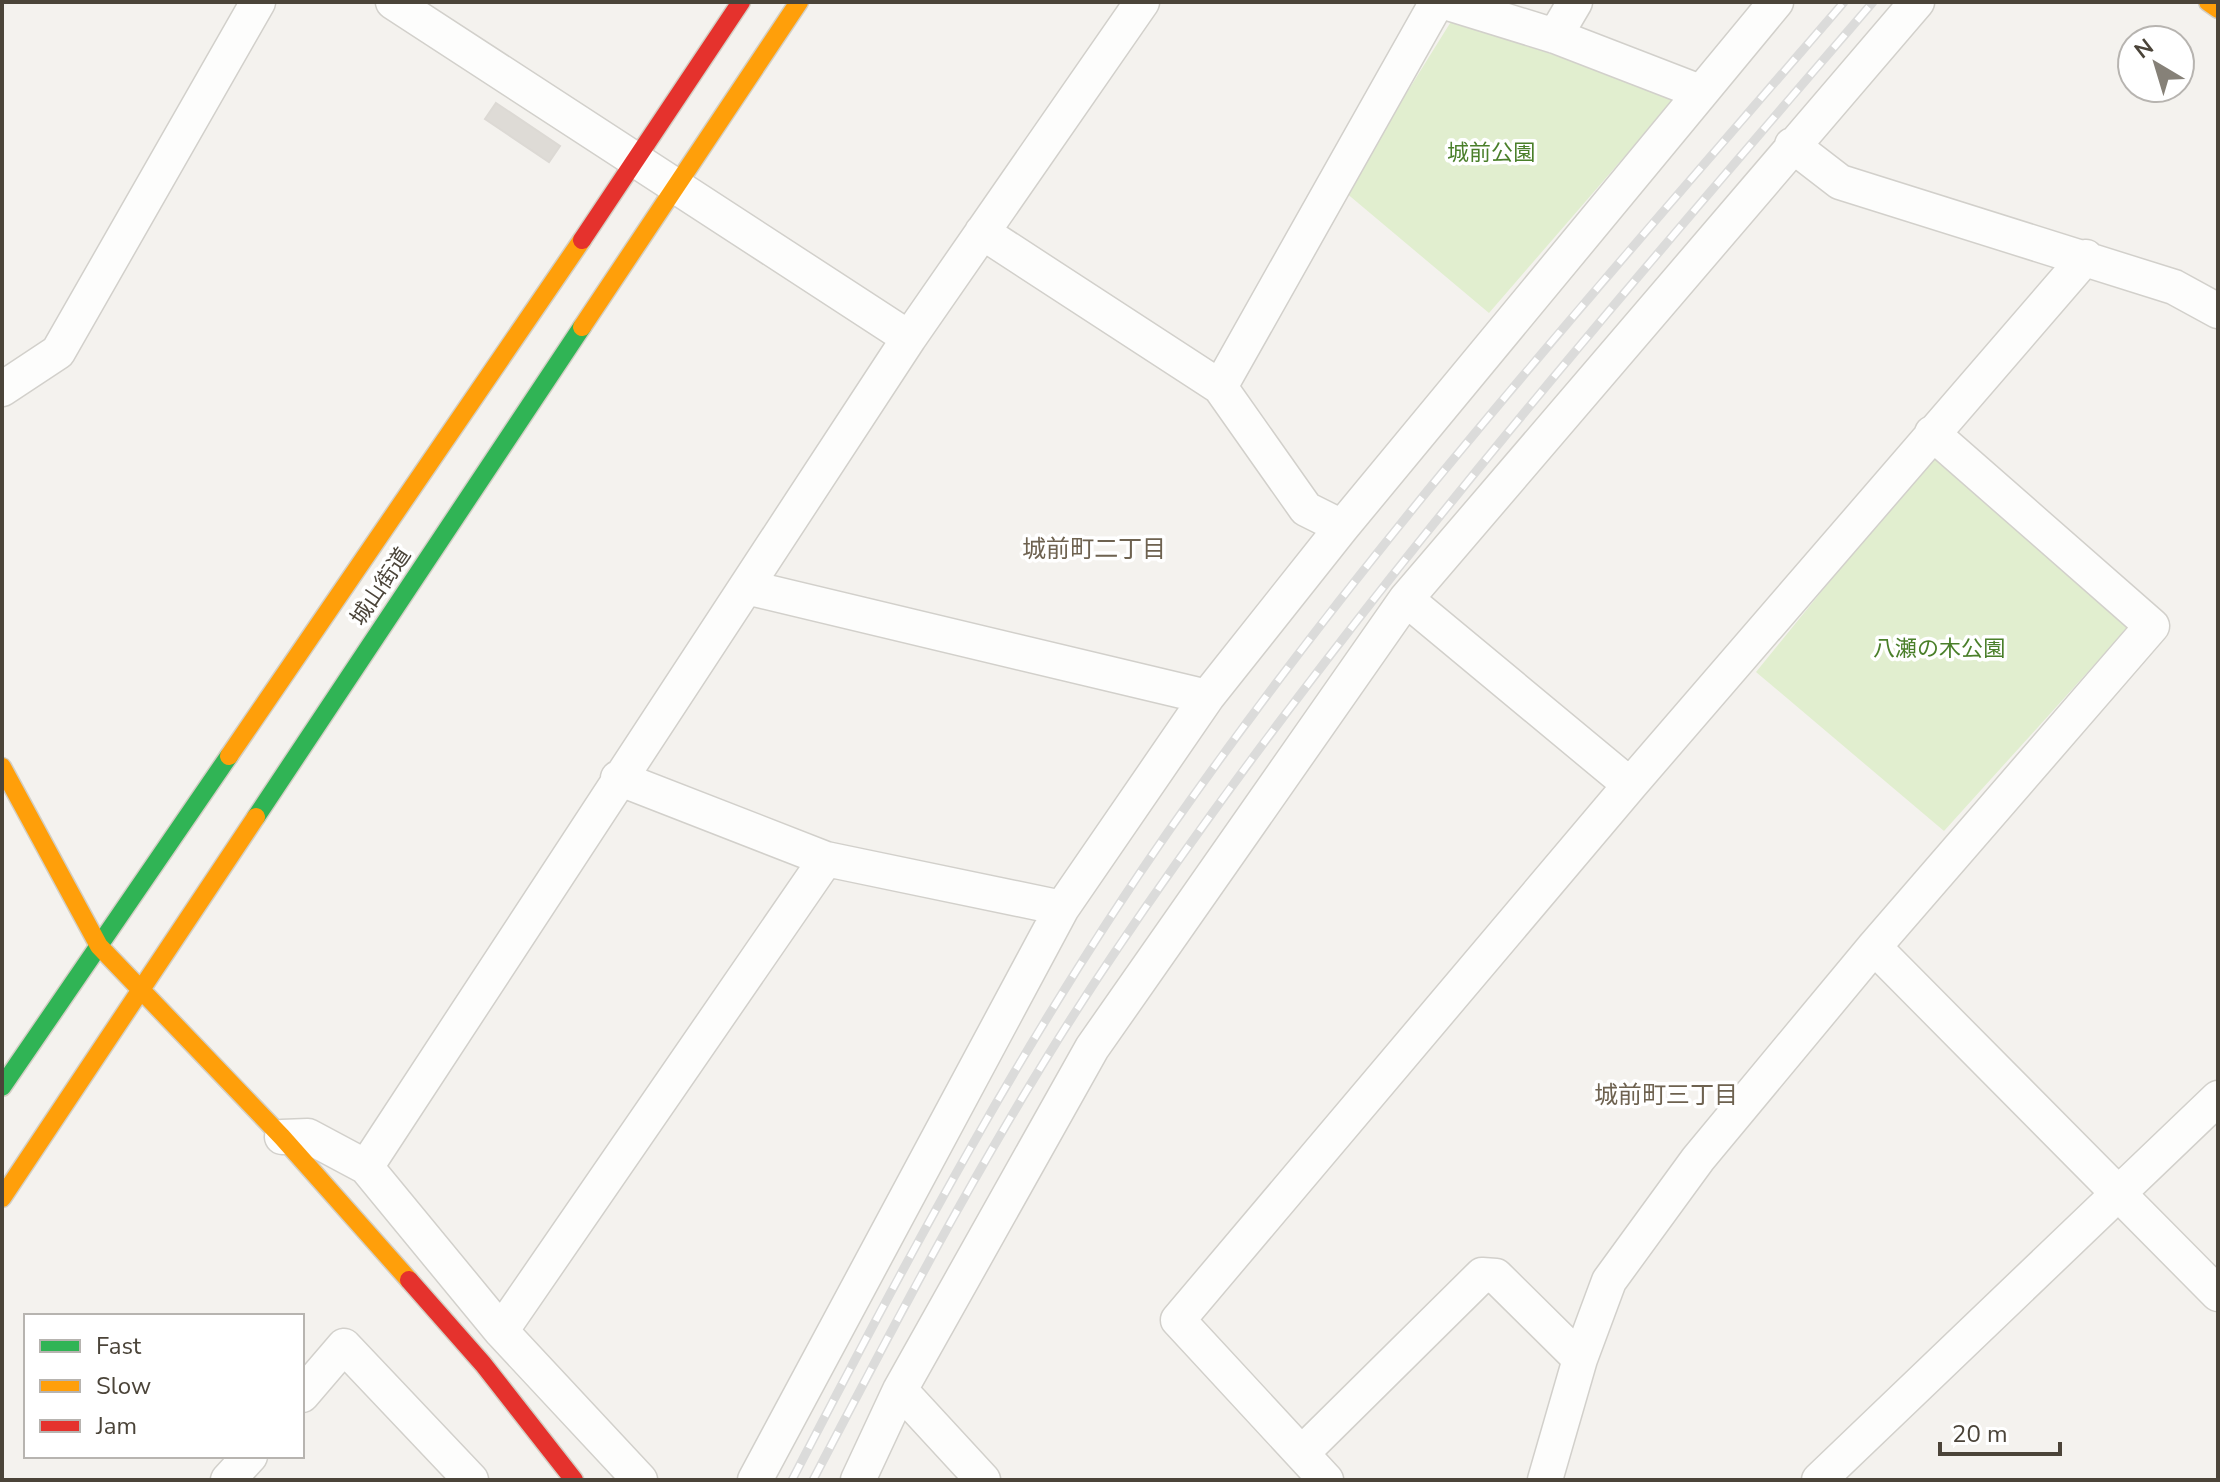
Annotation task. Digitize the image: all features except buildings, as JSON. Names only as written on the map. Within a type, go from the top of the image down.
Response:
[{"type":"street","points":[[2,389],[58,352],[258,2]]},
{"type":"street","name":"城山街道","points":[[2,1087],[636,162],[741,2]]},
{"type":"street","name":"城山街道","points":[[2,1198],[799,2]]},
{"type":"street","points":[[366,1167],[909,338],[1142,2]]},
{"type":"street","points":[[1220,387],[1437,2]]},
{"type":"street","points":[[1445,2],[1555,36],[1700,92]]},
{"type":"street","points":[[1555,36],[1575,2]]},
{"type":"street","points":[[755,1480],[1062,908],[1207,697],[1342,527],[1776,2]]},
{"type":"street","points":[[858,1480],[900,1390],[1092,1048],[1406,599],[1917,2]]},
{"type":"street","points":[[2208,2],[2218,9]]},
{"type":"street","points":[[402,4],[636,162],[909,338]]},
{"type":"street","points":[[1792,145],[1840,182],[2174,287],[2218,311]]},
{"type":"street","points":[[982,232],[1220,387],[1306,509],[1342,527]]},
{"type":"street","points":[[1326,1480],[1178,1320],[1630,785],[2086,257]]},
{"type":"street","points":[[1545,1480],[1580,1359],[1609,1281],[1698,1159],[1874,947],[2152,626],[1932,433]]},
{"type":"street","points":[[746,587],[1207,697]]},
{"type":"street","points":[[1406,599],[1630,785]]},
{"type":"street","points":[[2,767],[99,946],[282,1137],[483,1364],[574,1480]]},
{"type":"street","points":[[618,778],[826,859],[1062,908]]},
{"type":"street","points":[[501,1331],[826,859]]},
{"type":"street","points":[[1874,947],[2218,1294]]},
{"type":"street","points":[[1819,1480],[2218,1098]]},
{"type":"street","points":[[282,1137],[308,1136],[366,1167],[501,1331],[640,1480]]},
{"type":"street","points":[[1302,1453],[1482,1275],[1496,1276],[1580,1359]]},
{"type":"street","points":[[304,1393],[344,1346],[471,1480]]},
{"type":"street","points":[[900,1390],[983,1480]]},
{"type":"street","points":[[228,1480],[248,1458]]},
{"type":"green space","name":"城前公園","points":[[1452,20],[1676,97],[1489,313],[1345,192]]},
{"type":"green space","name":"八瀬の木公園","points":[[1933,454],[2132,623],[1944,831],[1756,672]]},
{"type":"railway","points":[[792,1480],[970,1150],[1065,989],[1168,832],[1246,723],[1410,512],[1582,306],[1844,2]]},
{"type":"railway","points":[[813,1480],[919,1280],[1032,1082],[1071,1018],[1200,830],[1384,586],[1479,468],[1873,2]]},
{"type":"traffic: fast","points":[[256,817],[582,327]]},
{"type":"traffic: fast","points":[[2,1087],[229,756]]},
{"type":"traffic: slow","points":[[582,327],[799,2]]},
{"type":"traffic: slow","points":[[2208,2],[2218,9]]},
{"type":"traffic: slow","points":[[229,756],[582,240]]},
{"type":"traffic: slow","points":[[2,767],[99,946],[282,1137],[409,1280]]},
{"type":"traffic: slow","points":[[2,1198],[256,817]]},
{"type":"traffic: jam","points":[[582,240],[741,2]]},
{"type":"traffic: jam","points":[[409,1280],[483,1364],[574,1480]]},
{"type":"district","name":"城前町二丁目","points":[[1094,549]]},
{"type":"district","name":"城前町三丁目","points":[[1666,1095]]}]
